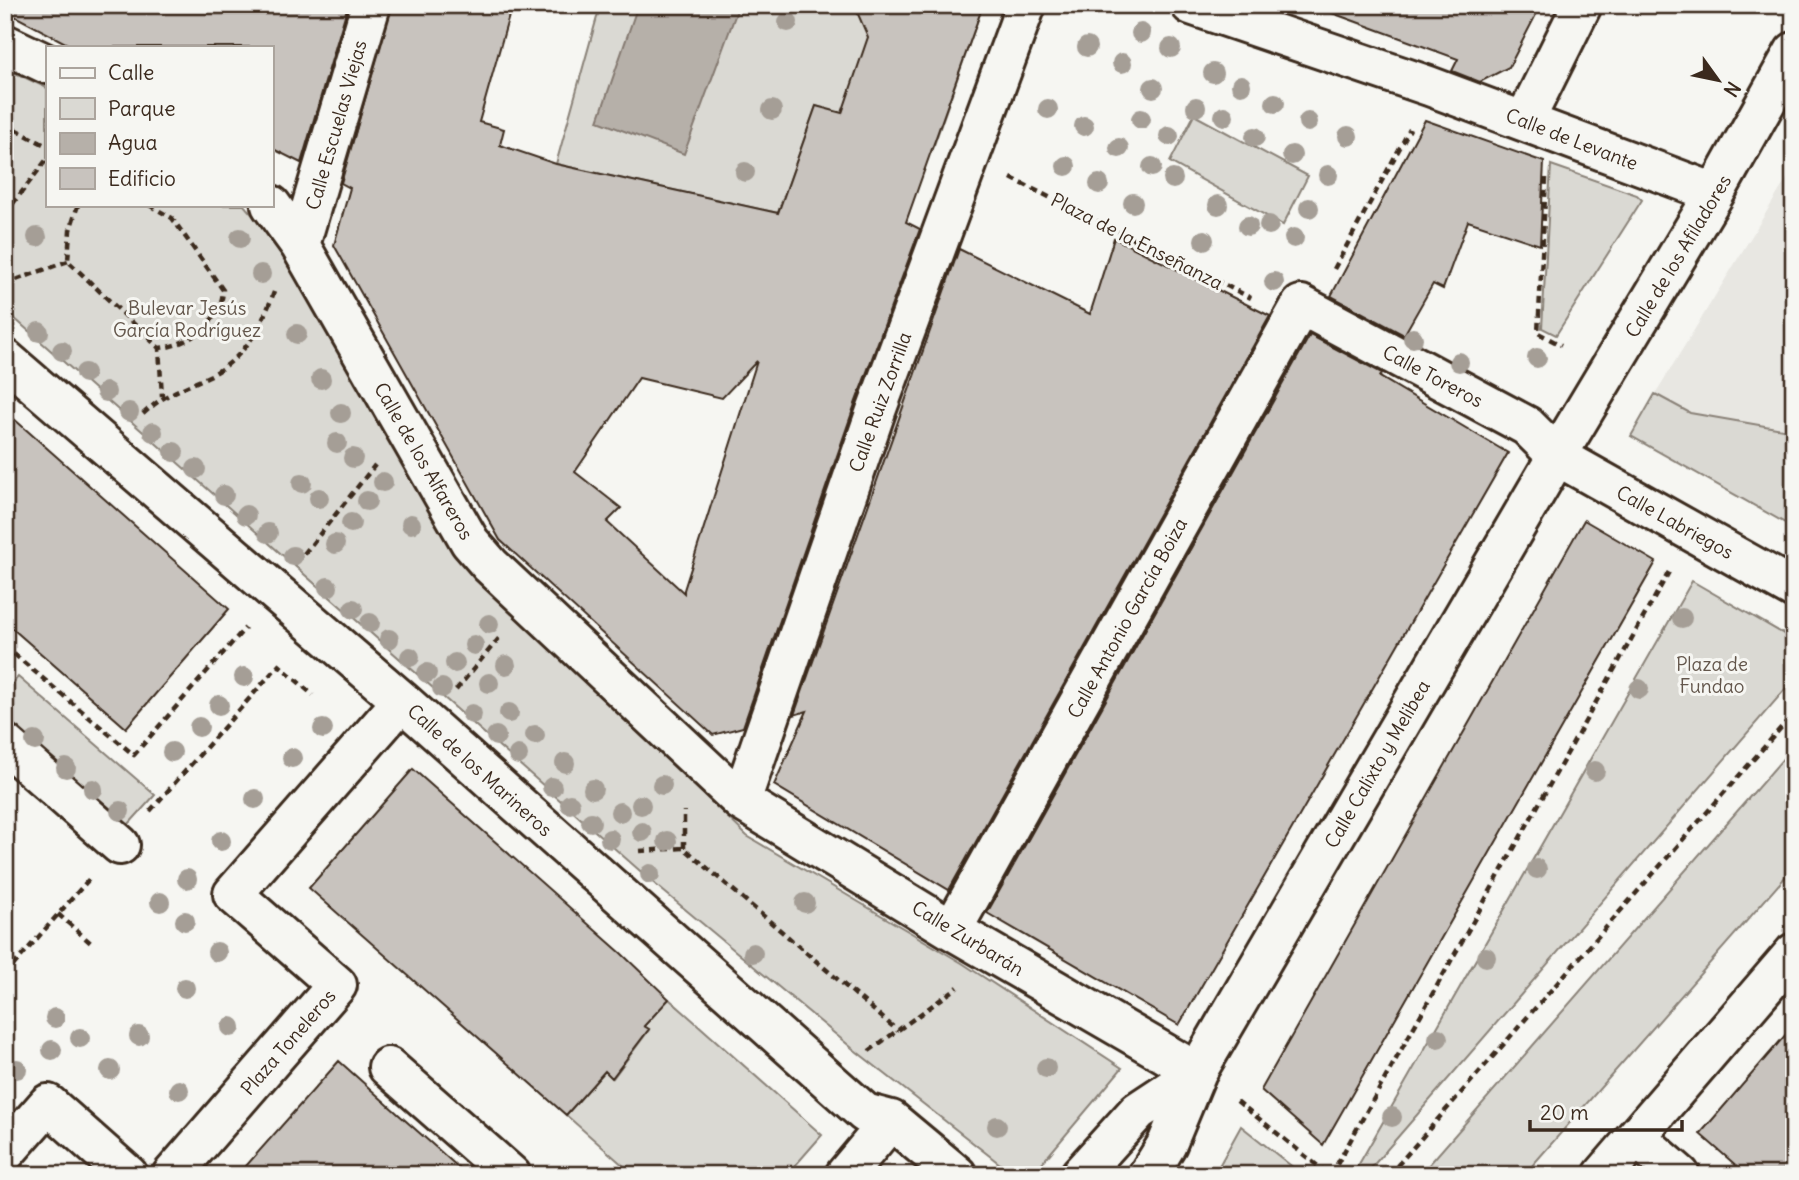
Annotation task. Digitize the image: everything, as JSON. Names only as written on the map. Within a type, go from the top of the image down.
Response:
[{"type":"street","name":"Calle Escuelas Viejas","points":[[300,245],[371,5]]},
{"type":"street","name":"Calle Ruiz Zorrilla","points":[[741,801],[876,411],[1026,5]]},
{"type":"street","name":"Calle de Levante","points":[[1191,5],[1525,120],[1715,194]]},
{"type":"street","points":[[1525,120],[1582,5]]},
{"type":"street","points":[[5,44],[46,64]]},
{"type":"street","name":"Calle de los Afiladores","points":[[1557,456],[1715,194],[1794,52]]},
{"type":"street","name":"Calle de los Alfareros","points":[[272,206],[300,245],[470,542],[510,584],[741,801]]},
{"type":"street","name":"Calle Toreros","points":[[1301,305],[1527,426],[1557,456]]},
{"type":"street","name":"Calle Antonio García Boiza","points":[[952,930],[1301,305]]},
{"type":"street","name":"Calle de los Marineros","points":[[5,359],[402,701],[865,1112],[891,1120],[957,1175]]},
{"type":"street","name":"Calle Labriegos","points":[[1557,456],[1794,589]]},
{"type":"street","name":"Calle Calixto y Melibea","points":[[1148,1175],[1167,1144],[1197,1072],[1557,456]]},
{"type":"street","name":"Plaza Toneleros","points":[[172,1175],[337,985],[233,894],[402,701]]},
{"type":"street","points":[[5,744],[120,845]]},
{"type":"street","name":"Calle Zurbarán","points":[[741,801],[952,930],[1197,1072]]},
{"type":"street","points":[[1603,1175],[1794,953]]},
{"type":"street","points":[[387,1067],[511,1175]]},
{"type":"street","name":"Calle Calixto y Melibea","points":[[1080,1175],[1138,1111],[1197,1072]]},
{"type":"street","points":[[5,1153],[48,1104],[128,1175]]},
{"type":"street","points":[[845,1175],[891,1120]]},
{"type":"street","points":[[1636,1137],[1680,1175]]},
{"type":"path","points":[[1331,274],[1414,122]]},
{"type":"path","points":[[5,124],[46,145]]},
{"type":"path","points":[[5,214],[46,160]]},
{"type":"path","points":[[1547,171],[1538,332],[1561,345]]},
{"type":"path","name":"Plaza de la Enseñanza","points":[[1010,178],[1252,299]]},
{"type":"path","points":[[78,206],[69,230],[68,261],[159,348],[162,396]]},
{"type":"path","points":[[151,206],[172,218],[223,289],[223,303],[211,322],[176,347],[159,348]]},
{"type":"path","points":[[5,256],[14,279]]},
{"type":"path","points":[[5,284],[68,261]]},
{"type":"path","points":[[143,414],[162,396],[211,375],[248,347],[263,322],[277,284]]},
{"type":"path","points":[[303,555],[377,462]]},
{"type":"path","points":[[1237,1101],[1330,1175],[1676,560]]},
{"type":"path","points":[[5,652],[8,649],[134,755],[252,621]]},
{"type":"path","points":[[456,690],[504,633]]},
{"type":"path","points":[[120,845],[278,665],[313,695]]},
{"type":"path","points":[[1389,1175],[1794,713]]},
{"type":"path","points":[[633,852],[684,848],[898,1031]]},
{"type":"path","points":[[5,975],[75,894]]},
{"type":"path","points":[[58,914],[92,944]]},
{"type":"path","points":[[869,1051],[959,985]]},
{"type":"shaded area","points":[[1794,167],[1794,431],[1690,413],[1655,394]]},
{"type":"green space","points":[[597,5],[983,5],[934,145],[816,106],[778,213],[556,164],[599,10]]},
{"type":"green space","name":"Bulevar Jesús García Rodríguez","points":[[5,68],[46,88],[46,206],[245,206],[279,246],[464,564],[747,836],[962,963],[1122,1068],[1032,1175],[1014,1175],[852,1048],[656,885],[5,310]]},
{"type":"green space","points":[[1194,115],[1308,176],[1283,225],[1170,162]]},
{"type":"green space","points":[[1551,165],[1637,195],[1642,200],[1556,335],[1542,328]]},
{"type":"green space","points":[[1655,394],[1690,413],[1794,431],[1794,528],[1631,436]]},
{"type":"green space","name":"Plaza de Fundao","points":[[1692,581],[1794,640],[1794,679],[1365,1175],[1355,1171]]},
{"type":"green space","points":[[18,677],[155,795],[128,825],[5,721],[5,692]]},
{"type":"green space","points":[[1794,746],[1794,867],[1524,1175],[1420,1175]]},
{"type":"green space","points":[[669,999],[822,1135],[787,1175],[634,1175],[566,1115],[605,1071],[613,1078],[649,1030],[644,1026]]},
{"type":"green space","points":[[1241,1126],[1299,1172],[1296,1175],[1214,1175]]},
{"type":"water","points":[[638,5],[739,5],[684,154],[598,121]]},
{"type":"building","points":[[5,5],[348,5],[301,163],[273,149],[273,46],[71,46],[5,11]]},
{"type":"building","points":[[392,5],[512,5],[479,122],[504,129],[500,145],[556,164],[778,213],[816,106],[842,113],[868,37],[854,5],[983,5],[906,222],[920,229],[855,404],[743,727],[713,735],[500,540],[334,245],[350,188],[341,183]],"holes":[[[757,361],[684,593],[607,522],[621,508],[575,472],[639,378],[722,398]]]},
{"type":"building","points":[[1325,5],[1541,5],[1509,67],[1480,82],[1452,71],[1458,59],[1324,10]]},
{"type":"building","points":[[1425,120],[1544,162],[1540,245],[1468,221],[1443,289],[1433,284],[1404,335],[1331,296]]},
{"type":"building","points":[[1114,238],[1270,316],[949,890],[774,785],[807,711],[794,715],[959,249],[1090,314]]},
{"type":"building","points":[[1310,335],[1382,373],[1380,377],[1508,453],[1179,1025],[987,913]]},
{"type":"building","points":[[5,411],[229,609],[126,728],[5,622]]},
{"type":"building","points":[[1584,520],[1656,562],[1323,1145],[1261,1090]]},
{"type":"building","points":[[413,769],[621,953],[669,999],[644,1026],[649,1029],[612,1078],[605,1071],[566,1115],[309,888]]},
{"type":"building","points":[[1794,1025],[1794,1175],[1747,1175],[1700,1134]]},
{"type":"building","points":[[339,1061],[397,1113],[467,1175],[238,1175]]}]
